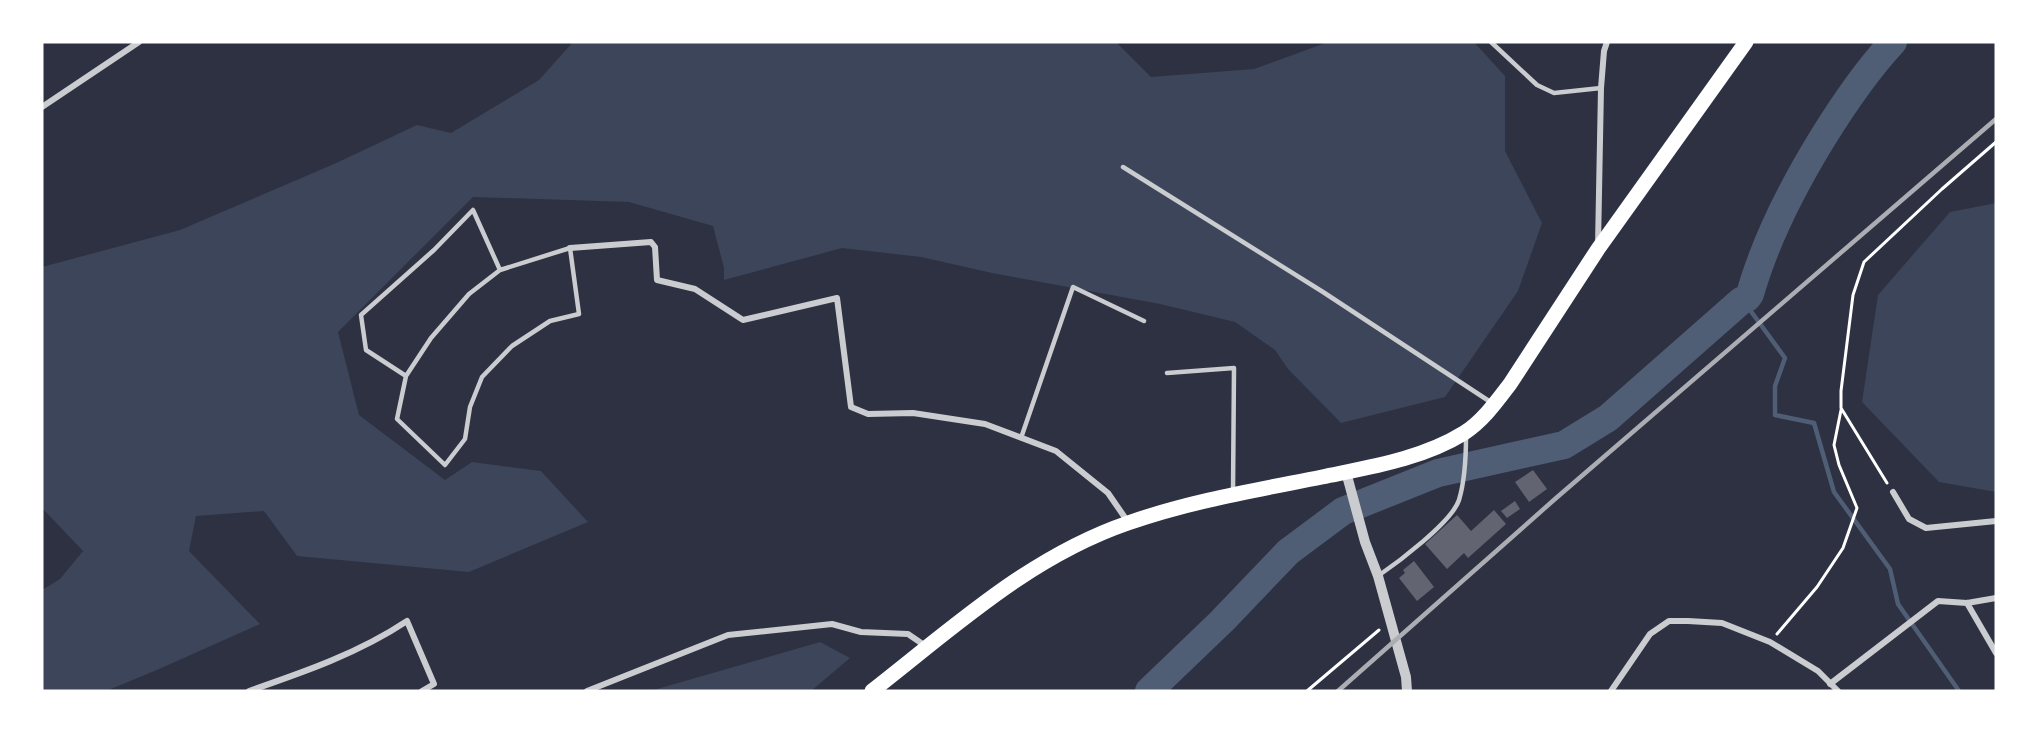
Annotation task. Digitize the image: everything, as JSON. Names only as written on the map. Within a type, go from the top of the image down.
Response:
[{"type":"main road","points":[[872,691],[1007,585],[1055,554],[1128,523],[1233,495],[1420,454],[1443,445],[1466,432],[1510,384],[1598,249],[1746,42]]},
{"type":"street","points":[[42,106],[139,42]]},
{"type":"street","points":[[1598,249],[1601,88],[1604,51],[1607,42]]},
{"type":"street","points":[[570,248],[651,242],[655,247],[657,280],[695,289],[743,320],[837,298],[851,407],[868,414],[913,413],[985,424],[1056,451],[1108,493],[1128,523]]},
{"type":"street","points":[[1346,472],[1365,542],[1378,576],[1406,677],[1407,691]]},
{"type":"street","points":[[1893,492],[1909,519],[1926,528],[1996,521]]},
{"type":"street","points":[[1830,684],[1938,601],[1967,603],[1996,598]]},
{"type":"street","points":[[1967,603],[1996,653]]},
{"type":"street","points":[[249,691],[323,664],[382,637],[407,621],[435,684],[422,691]]},
{"type":"street","points":[[1611,691],[1650,634],[1669,621],[1722,623],[1770,642],[1818,671],[1838,691]]},
{"type":"street","points":[[587,691],[728,635],[832,624],[861,632],[908,634],[928,647]]},
{"type":"lane","points":[[1491,42],[1537,85],[1554,93],[1601,88]]},
{"type":"lane","points":[[1123,166],[1323,292],[1494,404]]},
{"type":"lane","points":[[406,376],[366,350],[361,315],[434,250],[473,210],[500,270]]},
{"type":"lane","points":[[570,248],[579,314],[550,321],[512,346],[482,377],[470,406],[465,439],[445,465],[397,419],[406,376],[431,338],[469,294],[500,270],[570,248]]},
{"type":"lane","points":[[1021,438],[1073,287],[1143,321]]},
{"type":"lane","points":[[1167,373],[1233,368],[1233,495]]},
{"type":"lane","points":[[1378,576],[1405,557],[1450,515],[1458,502],[1466,455],[1466,432]]},
{"type":"path","points":[[1770,642],[1816,587],[1843,548],[1857,508],[1839,465],[1834,445],[1841,408],[1853,295],[1864,262],[1996,142]]},
{"type":"path","points":[[1841,408],[1893,492]]},
{"type":"path","points":[[1307,691],[1389,621]]},
{"type":"shaded area","points":[[573,42],[1116,42],[1151,77],[1254,69],[1328,42],[1474,42],[1505,76],[1505,151],[1542,223],[1518,291],[1445,397],[1341,423],[1288,369],[1275,350],[1235,322],[1160,304],[992,273],[921,257],[842,248],[724,280],[724,268],[713,226],[629,202],[473,197],[338,332],[359,415],[445,480],[472,462],[541,471],[588,522],[469,572],[297,556],[264,511],[196,516],[189,551],[260,624],[106,691],[42,691],[42,590],[60,579],[83,551],[42,508],[42,267],[180,230],[334,164],[417,125],[451,133],[539,80]]},
{"type":"shaded area","points":[[1996,203],[1996,492],[1939,482],[1862,402],[1878,295],[1950,212]]},
{"type":"shaded area","points":[[820,642],[850,658],[811,691],[650,691]]},
{"type":"building","points":[[1533,470],[1547,489],[1529,502],[1515,482]]},
{"type":"building","points":[[1515,501],[1520,509],[1507,518],[1501,511]]},
{"type":"building","points":[[1494,510],[1506,524],[1468,558],[1464,553],[1447,569],[1425,544],[1457,515],[1471,531]]},
{"type":"building","points":[[1414,561],[1434,587],[1417,601],[1399,578],[1405,573],[1403,570]]},
{"type":"waterway","points":[[1149,691],[1222,621],[1288,552],[1343,511],[1438,473],[1564,445],[1608,418],[1747,298],[1772,233],[1800,176],[1847,101],[1893,42]]},
{"type":"waterway","points":[[1747,298],[1750,310],[1785,358],[1775,386],[1775,415],[1814,423],[1834,492],[1890,569],[1898,604],[1959,691]]},
{"type":"railway","points":[[1338,691],[1555,499],[1996,119]]}]
